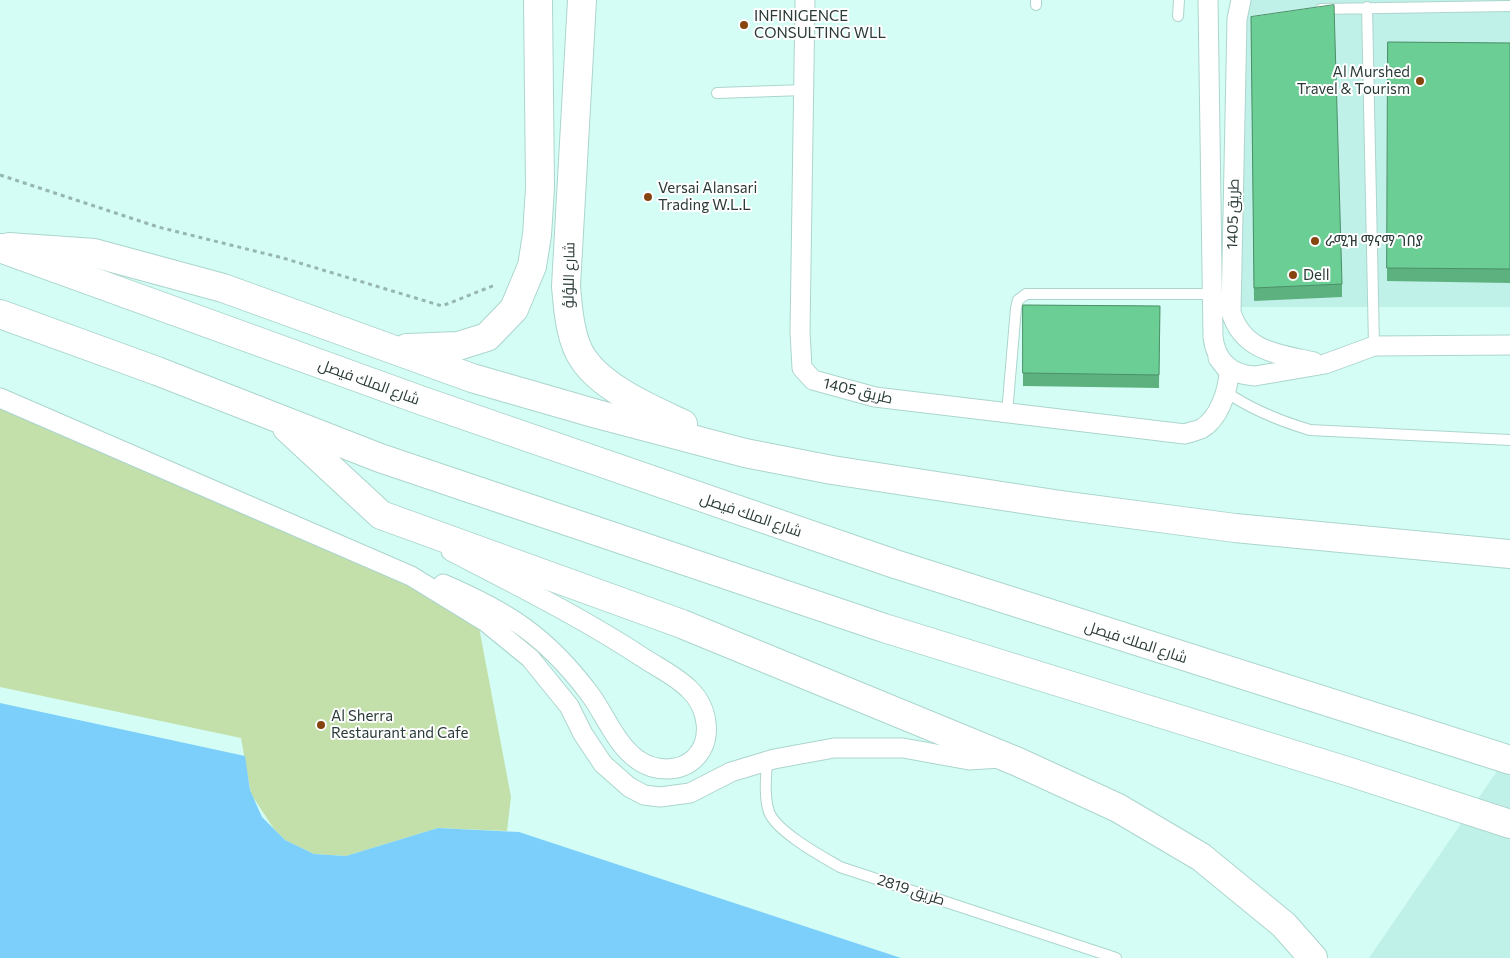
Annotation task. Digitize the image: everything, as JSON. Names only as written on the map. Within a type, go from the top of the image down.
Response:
[{"type":"main road","points":[[391,348],[458,346],[487,337],[514,309],[532,266],[537,235],[540,188],[538,0]]},
{"type":"main road","name":"شارع اللؤلؤ","points":[[584,6],[566,286],[568,320],[583,360],[605,381],[645,406],[745,453]]},
{"type":"main road","name":"شارع الملك فيصل","points":[[0,247],[94,253],[223,288],[472,378],[597,414],[745,453],[841,472],[1080,508],[1235,528],[1510,554]]},
{"type":"main road","name":"شارع الملك فيصل","points":[[0,247],[411,397],[895,564],[1510,760]]},
{"type":"main road","points":[[0,314],[380,458],[884,628],[1340,769],[1510,824]]},
{"type":"main road","points":[[275,417],[381,515],[682,624],[1009,758],[1118,808],[1201,857],[1284,925],[1313,958]]},
{"type":"street","name":"طريق 1405","points":[[805,0],[800,332],[802,368],[813,380],[875,397],[1185,434],[1202,428],[1214,416],[1226,392],[1229,372],[1218,358],[1213,337],[1208,0]]},
{"type":"street","name":"طريق 1405","points":[[1241,0],[1237,19],[1231,312],[1240,332],[1257,347],[1325,364]]},
{"type":"street","points":[[1218,358],[1234,372],[1244,376],[1325,364],[1374,346],[1510,345]]},
{"type":"street","points":[[0,398],[411,576],[486,622],[530,658],[569,706],[583,734],[602,764],[615,776],[644,795],[660,797],[690,793],[731,772],[766,761],[825,749],[869,746],[911,749],[969,760],[1009,758]]},
{"type":"street","points":[[381,515],[597,627],[689,689],[699,702],[705,717],[706,737],[699,754],[682,767],[671,769],[659,768],[639,761],[624,746],[605,715],[569,668],[522,624],[475,598],[443,584],[411,576]]},
{"type":"lane","points":[[1178,0],[1178,16]]},
{"type":"lane","points":[[1306,10],[1467,3],[1510,6]]},
{"type":"lane","points":[[1367,7],[1374,346]]},
{"type":"lane","points":[[717,93],[804,90]]},
{"type":"lane","points":[[1007,413],[1016,308],[1018,300],[1026,294],[1213,294]]},
{"type":"lane","points":[[1226,392],[1244,405],[1284,422],[1310,430],[1510,440]]},
{"type":"lane","name":"طريق 2819","points":[[766,761],[766,788],[770,813],[787,833],[833,863],[1116,958]]},
{"type":"path","points":[[0,175],[158,227],[283,258],[442,306],[496,284],[502,278]]},
{"type":"shaded area","points":[[1236,0],[1510,0],[1510,307],[1234,307]]},
{"type":"shaded area","points":[[1510,752],[1510,958],[1369,958]]},
{"type":"green space","points":[[0,391],[475,606],[511,797],[507,831],[438,828],[346,856],[314,854],[285,840],[274,829],[251,794],[241,738],[0,687]]},
{"type":"water","points":[[0,703],[245,756],[250,790],[262,817],[285,840],[314,854],[346,856],[438,828],[519,832],[901,958],[0,958]]},
{"type":"building","points":[[1334,5],[1342,284],[1254,288],[1251,17]]},
{"type":"building","points":[[1388,42],[1510,43],[1510,269],[1387,268]]},
{"type":"building","points":[[1023,305],[1160,306],[1159,375],[1023,373]]},
{"type":"place","name":"INFINIGENCE CONSULTING WLL","points":[[744,25]]},
{"type":"place","name":"Al Murshed Travel & Tourism","points":[[1420,81]]},
{"type":"place","name":"Versai Alansari Trading W.L.L","points":[[648,197]]},
{"type":"place","name":"ራሚዝ ማናማ ገበያ","points":[[1315,241]]},
{"type":"place","name":"Dell","points":[[1293,275]]},
{"type":"place","name":"Al Sherra Restaurant and Cafe","points":[[321,725]]}]
